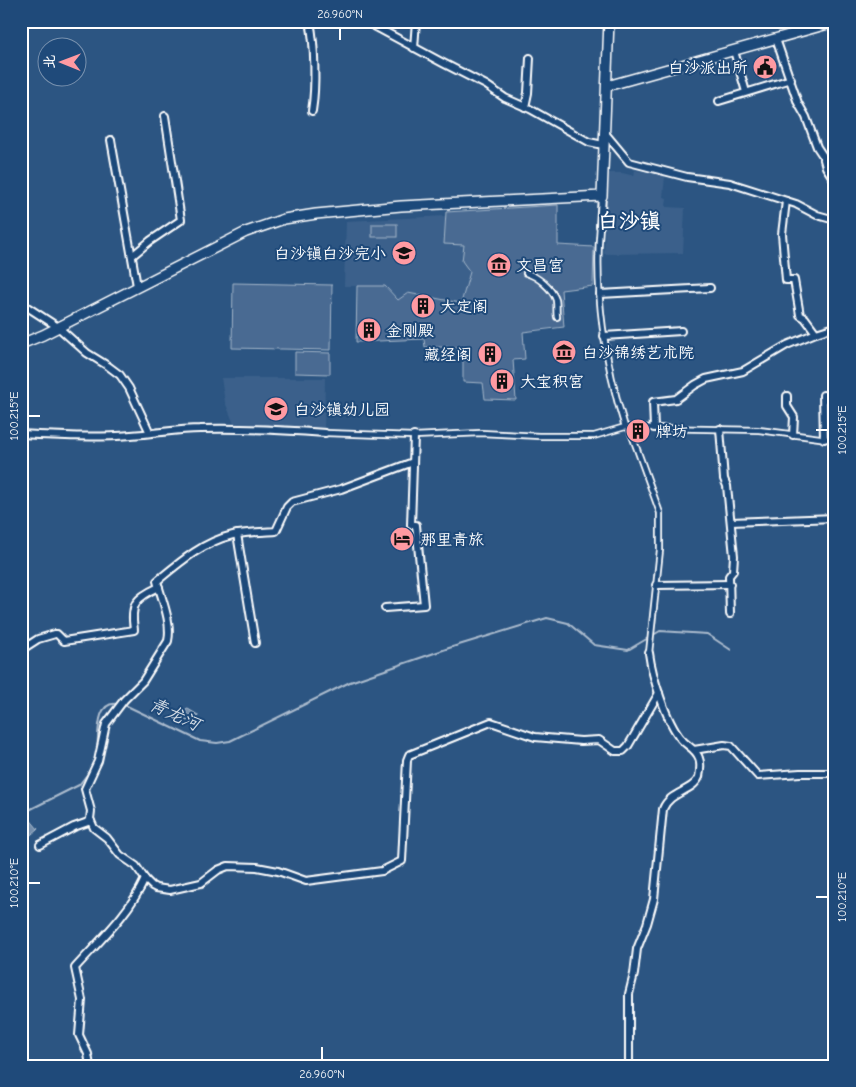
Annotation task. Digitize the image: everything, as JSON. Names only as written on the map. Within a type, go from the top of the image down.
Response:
[{"type":"main road","points":[[21,344],[246,232],[284,219],[401,206],[602,196],[609,21]]},
{"type":"main road","points":[[606,86],[835,22]]},
{"type":"street","points":[[310,21],[314,92],[312,111]]},
{"type":"street","points":[[365,21],[486,85],[505,98],[590,142],[603,145]]},
{"type":"street","points":[[414,48],[416,21]]},
{"type":"street","points":[[776,39],[791,78],[798,103],[806,117],[817,147],[822,154],[826,168],[835,181]]},
{"type":"street","points":[[734,51],[746,92]]},
{"type":"street","points":[[525,107],[528,94],[530,58]]},
{"type":"street","points":[[719,101],[791,78]]},
{"type":"street","points":[[132,256],[181,220],[165,116]]},
{"type":"street","points":[[604,131],[630,162],[687,177],[730,183],[786,201],[822,217],[835,220]]},
{"type":"street","points":[[111,140],[137,286]]},
{"type":"street","points":[[602,196],[600,294],[604,336],[617,399],[660,513],[661,541],[649,653],[659,692],[668,716],[680,738],[694,750],[700,764],[699,776],[694,784],[671,797],[663,810],[654,899],[637,949],[634,974],[628,994],[629,1066]]},
{"type":"street","points":[[786,201],[782,234],[786,280],[794,280],[800,315],[805,318],[816,332]]},
{"type":"street","points":[[526,272],[546,285],[553,295],[556,300],[556,317]]},
{"type":"street","points":[[600,294],[710,288]]},
{"type":"street","points":[[21,303],[58,327],[87,353],[120,375],[130,388],[150,433]]},
{"type":"street","points":[[654,428],[653,402],[676,399],[706,379],[743,371],[787,345],[816,332],[835,327]]},
{"type":"street","points":[[604,336],[681,331]]},
{"type":"street","points":[[823,395],[824,439]]},
{"type":"street","points":[[787,396],[787,406],[794,416],[793,434]]},
{"type":"street","points":[[21,434],[93,436],[199,429],[414,436],[481,433],[594,436],[627,427],[759,430],[835,440]]},
{"type":"street","points":[[720,429],[734,564],[730,576],[730,614]]},
{"type":"street","points":[[385,608],[424,605],[416,525],[411,525],[414,436]]},
{"type":"street","points":[[413,462],[341,489],[290,503],[276,531],[237,534],[217,540],[187,556],[157,581],[168,618],[168,641],[143,681],[124,700],[104,729],[98,761],[85,787],[94,828],[107,838],[120,855],[138,868],[145,879],[156,888],[170,890],[201,883],[218,870],[228,866],[258,867],[278,871],[306,881],[387,870],[402,861],[407,760],[409,755],[488,722],[535,737],[581,741],[599,740],[615,750],[623,751],[628,746],[659,692]]},
{"type":"street","points":[[731,522],[835,518]]},
{"type":"street","points":[[237,534],[255,643]]},
{"type":"street","points":[[656,585],[730,584]]},
{"type":"street","points":[[21,650],[38,639],[55,634],[64,641],[134,630],[132,610],[142,596],[158,587]]},
{"type":"street","points":[[694,750],[715,746],[731,746],[758,776],[800,773],[835,774]]},
{"type":"street","points":[[40,845],[74,827],[91,821]]},
{"type":"street","points":[[90,1066],[88,1054],[79,1035],[82,1000],[75,968],[123,914],[138,894],[145,879]]},
{"type":"shaded area","points":[[635,170],[665,176],[663,197],[667,198],[666,207],[685,208],[683,253],[604,254],[607,173],[622,173],[634,176]]},
{"type":"shaded area","points":[[558,205],[558,245],[594,247],[593,286],[561,290],[564,327],[523,332],[525,359],[513,360],[516,400],[485,399],[483,383],[463,382],[463,347],[425,347],[424,339],[356,342],[357,286],[385,286],[398,300],[408,293],[461,303],[470,272],[462,261],[464,245],[444,244],[446,212]]},
{"type":"shaded area","name":"白沙镇白沙完小","points":[[446,216],[445,243],[465,244],[470,272],[461,304],[409,293],[398,300],[385,286],[344,286],[346,221]]},
{"type":"shaded area","points":[[372,224],[397,224],[397,237],[372,237]]},
{"type":"shaded area","points":[[233,283],[332,285],[331,350],[232,348]]},
{"type":"shaded area","points":[[295,352],[330,353],[330,374],[295,373]]},
{"type":"shaded area","name":"白沙镇幼儿园","points":[[221,378],[325,378],[324,431],[292,428],[239,428],[234,424],[225,402]]},
{"type":"shaded area","points":[[188,709],[198,715],[197,720],[178,721],[179,712]]},
{"type":"shaded area","points":[[26,816],[38,829],[21,843],[21,820]]},
{"type":"waterway","points":[[122,705],[200,741],[217,743],[230,741],[350,682],[449,648],[547,618],[568,623],[594,645],[628,650],[660,631],[707,634],[731,650]]},
{"type":"waterway","name":"青龙河","points":[[97,751],[98,729],[102,714],[105,708],[117,704]]},
{"type":"waterway","name":"青龙河","points":[[21,814],[79,785],[89,772],[96,758]]},
{"type":"place","name":"白沙派出所","points":[[765,67]]},
{"type":"place","name":"白沙镇白沙完小","points":[[404,253]]},
{"type":"place","name":"文昌宫","points":[[499,265]]},
{"type":"place","name":"大定阁","points":[[423,306]]},
{"type":"place","name":"金刚殿","points":[[369,330]]},
{"type":"place","name":"白沙锦绣艺术院","points":[[564,352]]},
{"type":"place","name":"藏经阁","points":[[490,354]]},
{"type":"place","name":"大宝积宫","points":[[502,381]]},
{"type":"place","name":"白沙镇幼儿园","points":[[276,409]]},
{"type":"place","name":"牌坊","points":[[638,431]]},
{"type":"place","name":"那里青旅","points":[[402,539]]},
{"type":"district","name":"白沙镇","points":[[629,221]]}]
